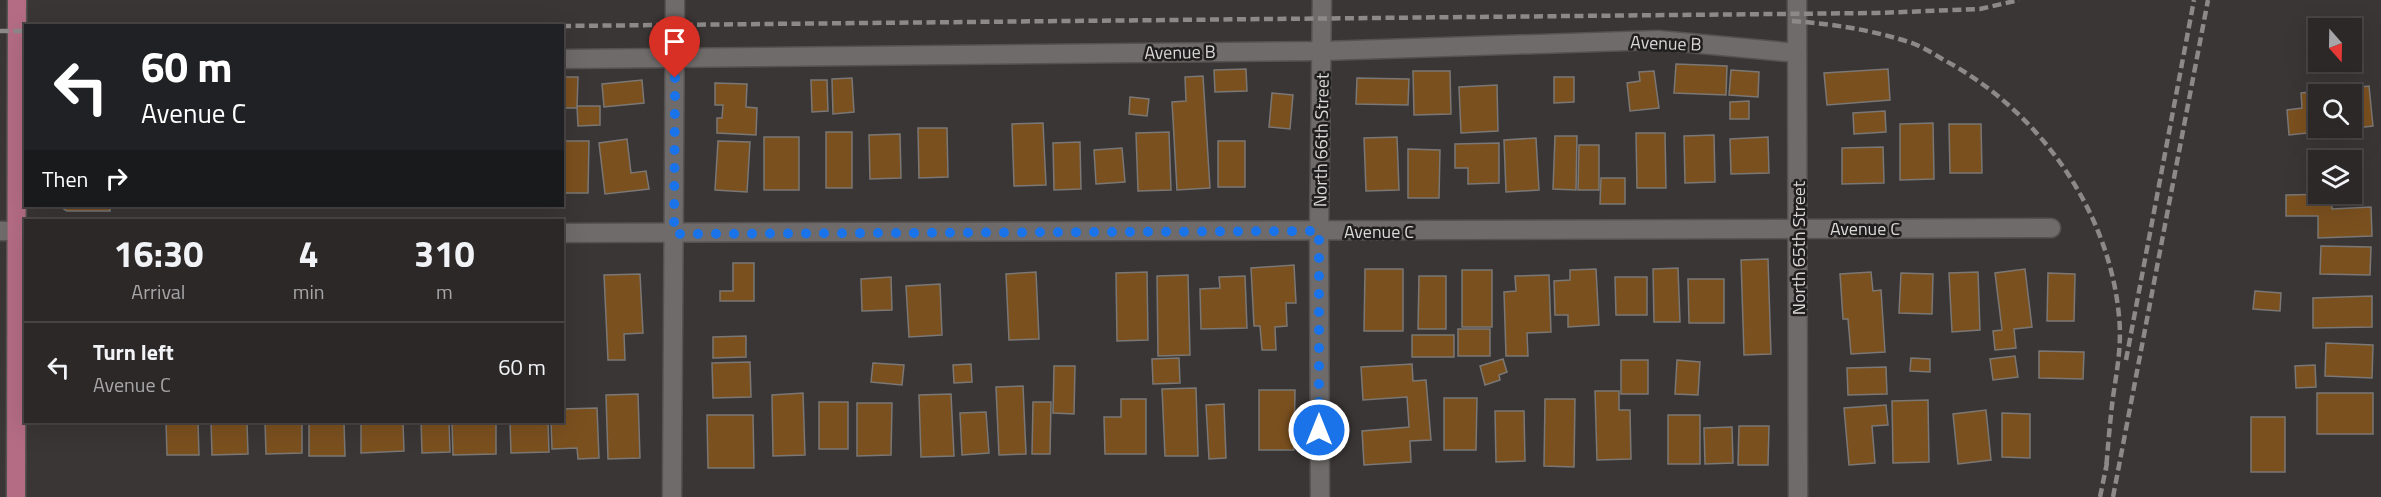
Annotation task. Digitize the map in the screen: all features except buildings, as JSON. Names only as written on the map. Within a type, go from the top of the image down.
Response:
[{"type":"main road","points":[[16,497],[14,231],[22,69],[17,0]]},
{"type":"street","points":[[672,497],[675,0]]},
{"type":"street","name":"North 66th Street","points":[[1320,497],[1319,231],[1322,0]]},
{"type":"street","name":"North 65th Street","points":[[1797,0],[1798,497]]},
{"type":"street","name":"Avenue B","points":[[564,59],[1323,51],[1658,40],[1797,53]]},
{"type":"street","name":"Avenue C","points":[[564,233],[2051,228]]},
{"type":"railway","points":[[564,26],[1877,13],[1980,9],[2019,0]]},
{"type":"railway","points":[[2126,360],[2194,0]]},
{"type":"railway","points":[[2113,497],[2208,0]]},
{"type":"railway","points":[[1792,21],[1868,31],[1897,38],[1924,49],[1978,81],[2010,106],[2038,135],[2063,167],[2084,201],[2101,238],[2112,276],[2119,316],[2119,347],[2106,470]]},
{"type":"railway","points":[[0,31],[24,31]]},
{"type":"railway","points":[[2100,497],[2107,463]]},
{"type":"route","points":[[675,78],[674,234],[1319,231],[1319,430]]}]
